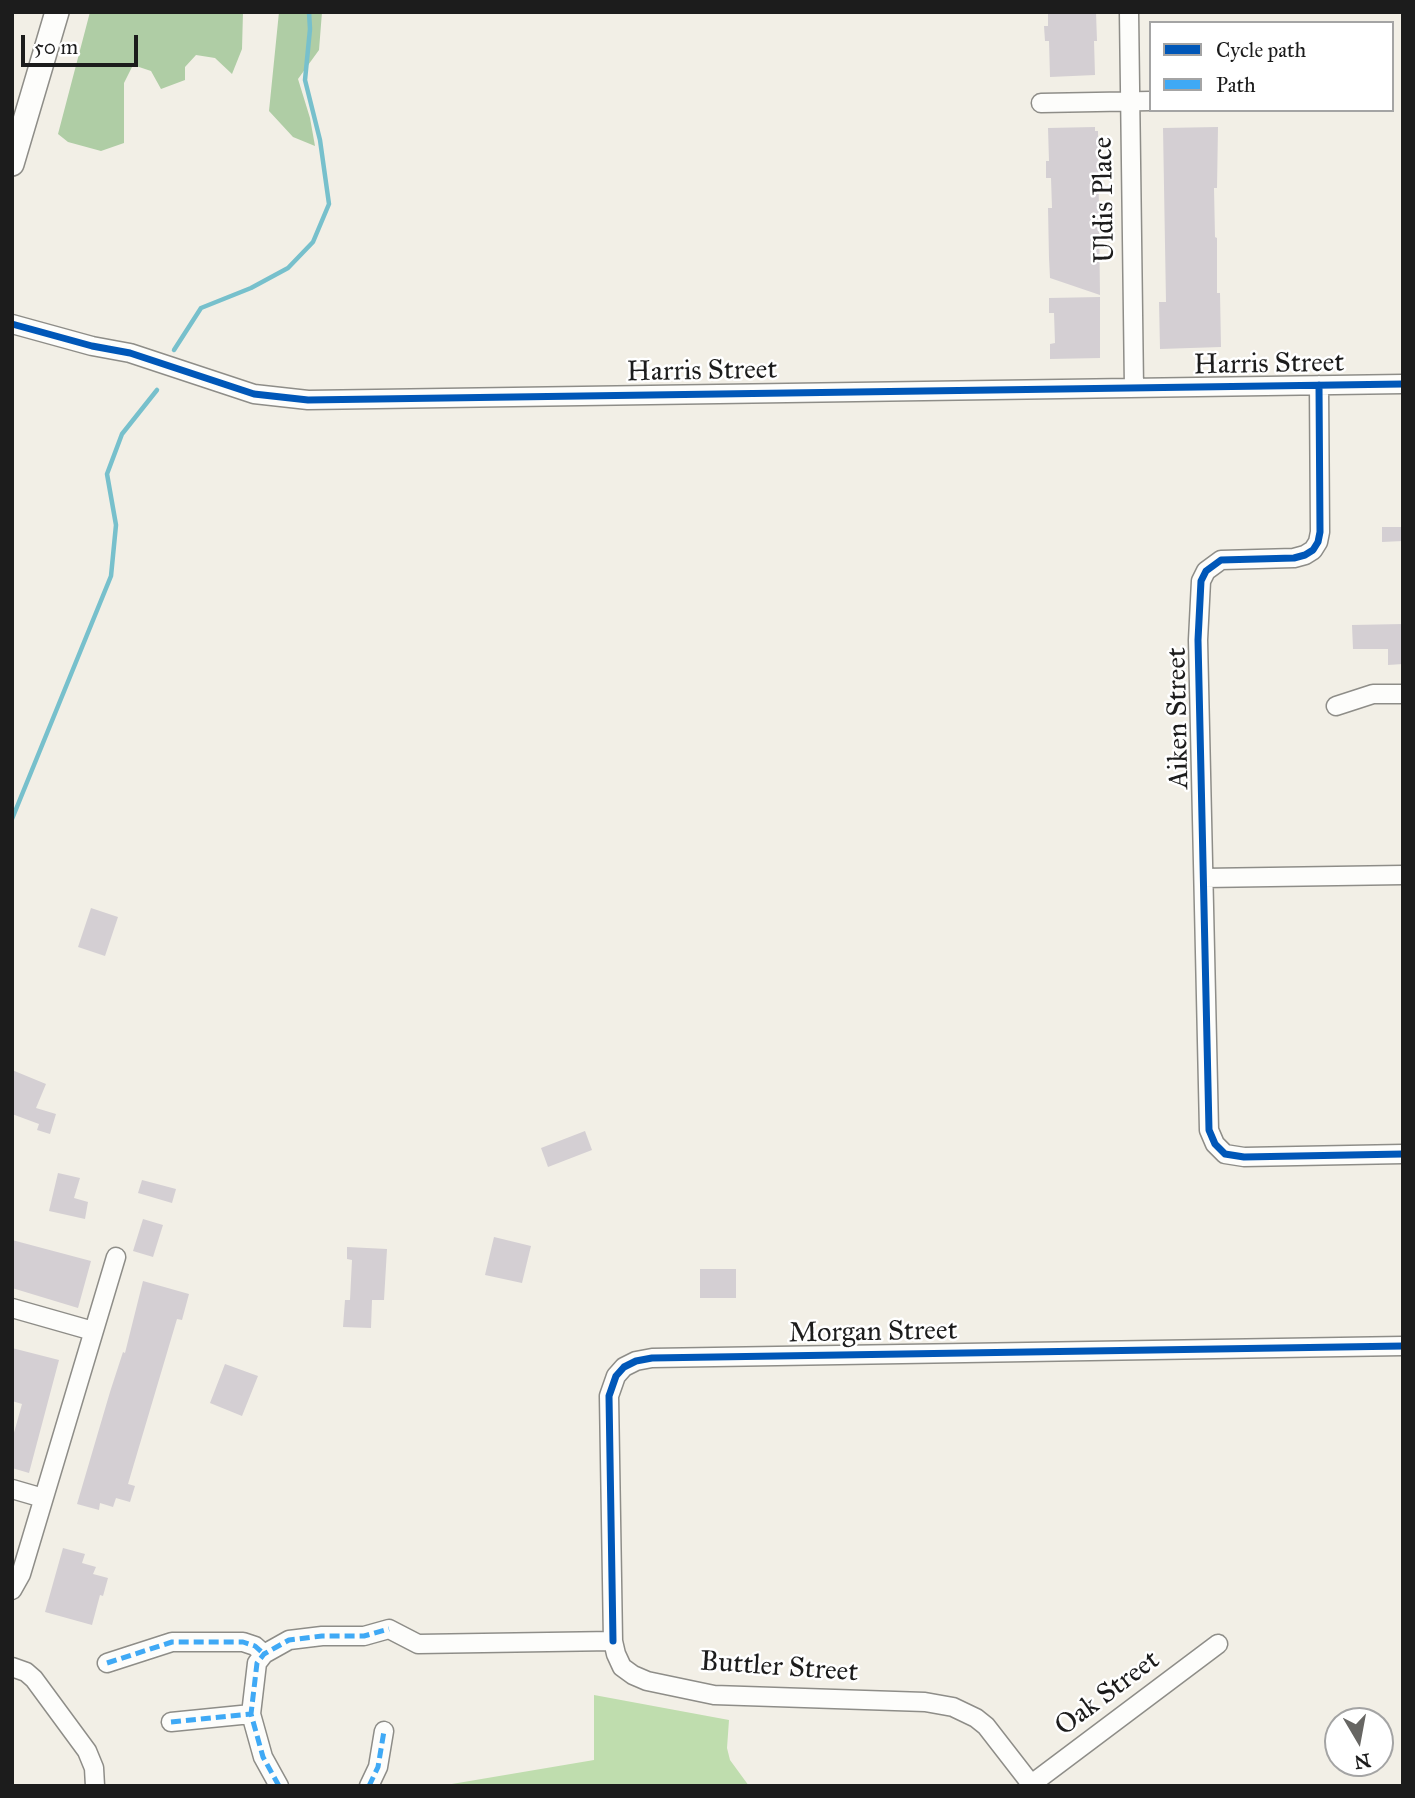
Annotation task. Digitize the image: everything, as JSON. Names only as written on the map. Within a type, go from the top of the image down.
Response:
[{"type":"street","points":[[12,164],[57,12]]},
{"type":"street","name":"Uldis Place","points":[[1129,12],[1134,388]]},
{"type":"street","points":[[1041,103],[1149,101]]},
{"type":"street","name":"Harris Street","points":[[12,313],[96,337],[130,353],[254,394],[308,400],[1403,384]]},
{"type":"street","name":"Harris Street","points":[[12,324],[92,346],[130,353]]},
{"type":"street","name":"Aiken Street","points":[[1320,385],[1318,542],[1313,550],[1294,558],[1221,560],[1206,571],[1201,581],[1198,640],[1209,1130],[1215,1144],[1225,1154],[1244,1157],[1403,1154]]},
{"type":"street","points":[[1336,706],[1373,694],[1403,694]]},
{"type":"street","points":[[1204,878],[1403,875]]},
{"type":"street","points":[[12,1590],[21,1574],[116,1257]]},
{"type":"street","points":[[12,1308],[93,1331]]},
{"type":"street","name":"Morgan Street","points":[[613,1641],[609,1396],[616,1376],[624,1367],[636,1361],[665,1358],[1403,1346]]},
{"type":"street","points":[[12,1489],[43,1498]]},
{"type":"street","points":[[279,1786],[262,1757],[251,1714],[252,1690],[257,1663],[264,1654],[289,1640],[323,1636],[364,1636],[389,1629],[418,1644],[613,1641]]},
{"type":"street","name":"Buttler Street","points":[[613,1641],[622,1667],[633,1675],[647,1681],[713,1695],[925,1702],[953,1707],[986,1726],[1030,1785]]},
{"type":"street","points":[[107,1663],[172,1642],[243,1642],[255,1646],[264,1654]]},
{"type":"street","name":"Oak Street","points":[[1030,1785],[1218,1644]]},
{"type":"street","points":[[12,1667],[26,1672],[34,1679],[87,1752],[94,1768],[95,1786]]},
{"type":"street","points":[[171,1722],[251,1714]]},
{"type":"street","points":[[369,1786],[378,1767],[384,1731]]},
{"type":"green space","points":[[90,12],[243,12],[242,49],[232,74],[215,58],[196,55],[185,67],[185,80],[161,89],[151,71],[133,65],[124,83],[124,143],[101,151],[68,142],[58,134]]},
{"type":"green space","points":[[279,12],[322,12],[319,50],[298,79],[315,146],[293,137],[269,111]]},
{"type":"green space","points":[[594,1695],[729,1720],[727,1748],[730,1760],[749,1786],[440,1786],[594,1760]]},
{"type":"building","points":[[1096,12],[1095,75],[1050,77],[1049,41],[1045,41],[1044,26],[1048,26],[1048,13]]},
{"type":"building","points":[[1095,127],[1095,131],[1098,131],[1100,295],[1050,278],[1048,208],[1052,208],[1051,178],[1046,178],[1046,161],[1049,161],[1048,128]]},
{"type":"building","points":[[1218,127],[1217,188],[1214,188],[1221,347],[1160,349],[1159,302],[1166,302],[1163,128]]},
{"type":"building","points":[[1100,297],[1100,358],[1050,359],[1050,344],[1055,343],[1054,313],[1049,313],[1049,298]]},
{"type":"building","points":[[1382,527],[1403,527],[1403,541],[1382,542]]},
{"type":"building","points":[[1403,624],[1403,664],[1388,665],[1388,649],[1353,649],[1352,625]]},
{"type":"building","points":[[91,908],[118,917],[105,956],[78,947]]},
{"type":"building","points":[[12,1070],[46,1084],[36,1108],[56,1114],[50,1134],[37,1130],[39,1124],[12,1114]]},
{"type":"building","points":[[585,1131],[592,1150],[548,1167],[541,1148]]},
{"type":"building","points":[[58,1173],[80,1178],[74,1198],[88,1202],[85,1219],[49,1211]]},
{"type":"building","points":[[142,1180],[176,1189],[172,1203],[138,1193]]},
{"type":"building","points":[[143,1219],[163,1225],[153,1257],[133,1251]]},
{"type":"building","points":[[494,1237],[531,1246],[522,1283],[485,1275]]},
{"type":"building","points":[[12,1240],[91,1261],[78,1308],[12,1288]]},
{"type":"building","points":[[347,1247],[387,1249],[384,1300],[372,1300],[371,1328],[343,1327],[345,1300],[350,1300],[352,1260],[347,1259]]},
{"type":"building","points":[[700,1269],[736,1269],[736,1298],[700,1298]]},
{"type":"building","points":[[143,1281],[189,1294],[182,1320],[177,1319],[128,1484],[135,1486],[130,1502],[116,1498],[113,1507],[100,1503],[99,1510],[77,1504],[110,1392],[123,1352],[125,1353]]},
{"type":"building","points":[[12,1348],[59,1360],[29,1473],[12,1468],[12,1440],[22,1404],[12,1401]]},
{"type":"building","points":[[225,1364],[258,1376],[242,1416],[210,1403]]},
{"type":"building","points":[[63,1548],[85,1554],[82,1563],[96,1567],[93,1574],[108,1578],[92,1625],[45,1612]]},
{"type":"waterway","points":[[174,350],[201,308],[251,288],[288,268],[313,242],[329,204],[320,140],[305,80],[309,12]]},
{"type":"waterway","points":[[12,819],[111,576],[116,525],[107,474],[122,434],[157,390]]},
{"type":"marked path","points":[[279,1786],[263,1757],[251,1714],[257,1663],[264,1654],[289,1640],[322,1636],[364,1636],[389,1629]]},
{"type":"marked path","points":[[107,1663],[172,1642],[243,1642],[255,1646],[264,1654]]},
{"type":"marked path","points":[[171,1722],[251,1714]]},
{"type":"marked path","points":[[369,1786],[378,1767],[384,1731]]},
{"type":"cycle path","points":[[12,324],[92,346],[130,353],[254,394],[308,400],[1403,384]]},
{"type":"cycle path","points":[[1319,385],[1318,542],[1313,550],[1294,558],[1221,560],[1206,571],[1201,581],[1198,640],[1209,1130],[1215,1144],[1225,1154],[1244,1157],[1403,1154]]},
{"type":"cycle path","points":[[613,1641],[609,1396],[616,1376],[624,1367],[636,1361],[652,1358],[1403,1346]]}]
